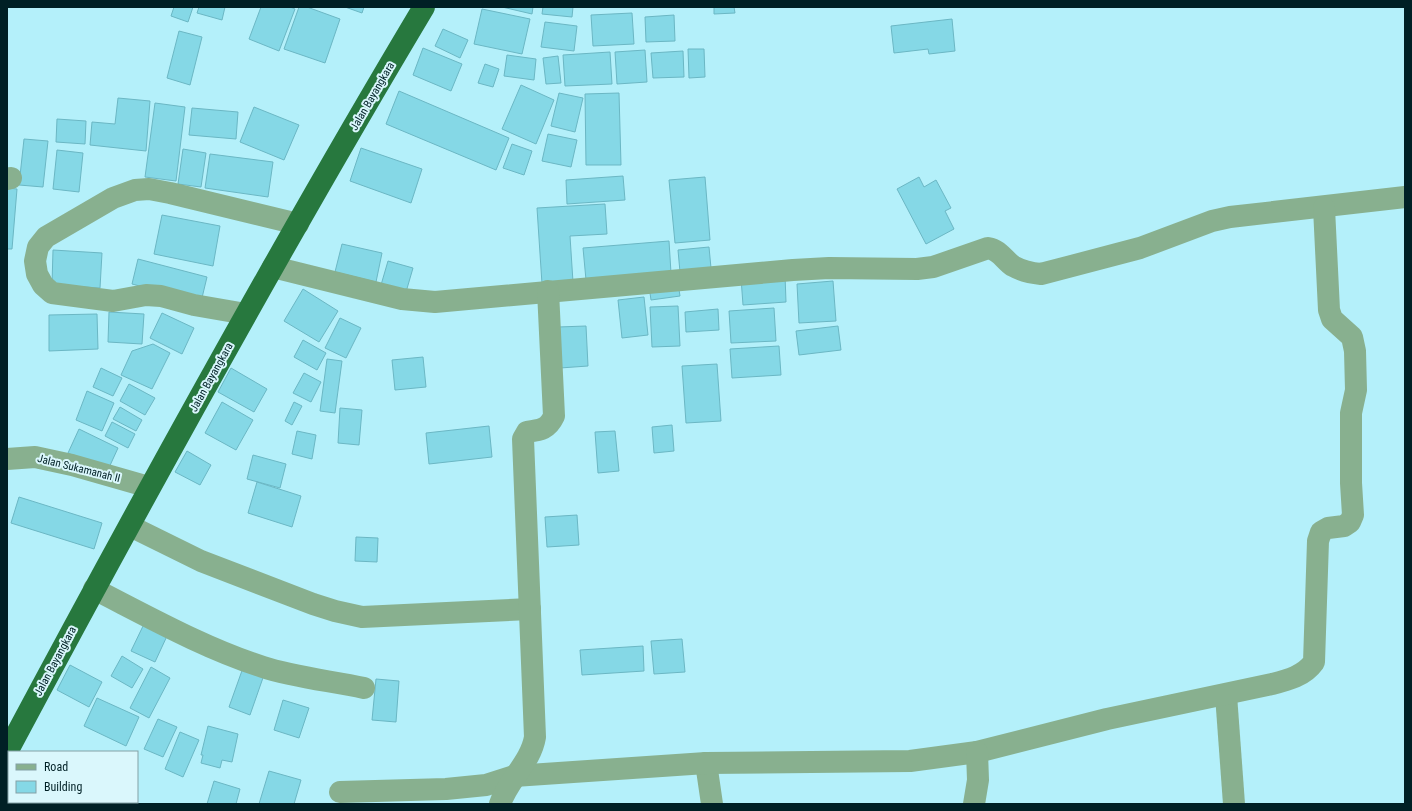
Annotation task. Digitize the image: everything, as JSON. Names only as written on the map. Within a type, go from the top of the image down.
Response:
[{"type":"highway","name":"Jalan Bayangkara","points":[[7,752],[94,588],[130,526],[246,314],[424,7]]},
{"type":"street","points":[[246,314],[161,296],[146,295],[113,301],[52,293],[43,285],[37,274],[35,261],[38,247],[46,237],[80,215],[113,198],[135,190],[149,189],[170,193],[298,224]]},
{"type":"street","points":[[273,267],[402,299],[435,302],[793,270],[830,268],[917,269],[933,267],[988,248],[999,252],[1012,266],[1031,273],[1040,274],[1140,248],[1212,221],[1230,217],[1324,208],[1405,197]]},
{"type":"street","points":[[340,792],[446,789],[486,785],[514,776],[706,763],[910,761],[977,752],[1107,719],[1226,695],[1290,680],[1307,672],[1314,662],[1318,541],[1322,532],[1328,528],[1344,526],[1350,522],[1353,515],[1350,412],[1356,390],[1355,351],[1352,337],[1332,319],[1329,310],[1324,208]]},
{"type":"street","points":[[500,804],[514,776],[530,753],[535,737],[523,439],[527,432],[544,429],[548,426],[554,416],[548,291]]},
{"type":"street","name":"Jalan Sukamanah II","points":[[7,459],[35,457],[72,465],[150,487]]},
{"type":"street","points":[[130,526],[201,561],[313,604],[355,615],[396,616],[530,608]]},
{"type":"street","points":[[94,588],[169,628],[264,668],[364,688]]},
{"type":"street","points":[[1226,695],[1234,804]]},
{"type":"street","points":[[974,804],[978,780],[977,752]]},
{"type":"street","points":[[706,763],[712,804]]},
{"type":"building","points":[[174,7],[193,7],[188,22],[171,16]]},
{"type":"building","points":[[199,7],[225,7],[222,20],[197,13]]},
{"type":"building","points":[[261,7],[290,7],[295,9],[279,51],[249,39]]},
{"type":"building","points":[[299,7],[307,7],[340,19],[325,63],[284,49]]},
{"type":"building","points":[[345,7],[364,7],[362,13]]},
{"type":"building","points":[[502,7],[533,7],[532,14]]},
{"type":"building","points":[[543,7],[573,7],[572,17],[542,14]]},
{"type":"building","points":[[714,7],[734,7],[735,13],[714,14]]},
{"type":"building","points":[[482,9],[530,19],[522,54],[474,44]]},
{"type":"building","points":[[632,13],[634,44],[593,46],[591,15]]},
{"type":"building","points":[[674,15],[675,41],[646,42],[645,17]]},
{"type":"building","points":[[952,19],[955,51],[929,54],[928,49],[894,53],[891,26]]},
{"type":"building","points":[[545,22],[577,26],[574,51],[541,47]]},
{"type":"building","points":[[443,29],[468,40],[460,58],[435,46]]},
{"type":"building","points":[[179,31],[202,37],[190,85],[167,78]]},
{"type":"building","points":[[423,48],[462,64],[451,91],[413,75]]},
{"type":"building","points":[[688,49],[704,49],[705,77],[689,78]]},
{"type":"building","points":[[645,50],[647,82],[617,84],[615,52]]},
{"type":"building","points":[[683,51],[684,77],[653,78],[651,53]]},
{"type":"building","points":[[610,52],[612,84],[565,86],[563,55]]},
{"type":"building","points":[[507,55],[536,59],[534,80],[504,76]]},
{"type":"building","points":[[558,56],[561,83],[546,84],[543,58]]},
{"type":"building","points":[[485,64],[499,69],[493,87],[478,83]]},
{"type":"building","points":[[521,85],[554,100],[536,144],[502,129]]},
{"type":"building","points":[[399,91],[509,138],[496,170],[386,124]]},
{"type":"building","points":[[559,93],[583,98],[575,132],[551,126]]},
{"type":"building","points":[[619,93],[621,165],[586,165],[585,94]]},
{"type":"building","points":[[118,98],[150,101],[146,151],[90,145],[92,122],[115,124]]},
{"type":"building","points":[[155,103],[185,107],[176,181],[145,177]]},
{"type":"building","points":[[254,107],[299,125],[284,160],[240,142]]},
{"type":"building","points":[[192,108],[238,112],[236,139],[189,135]]},
{"type":"building","points":[[57,119],[86,121],[85,144],[56,142]]},
{"type":"building","points":[[548,134],[577,140],[571,167],[542,161]]},
{"type":"building","points":[[24,139],[48,141],[43,187],[19,185]]},
{"type":"building","points":[[512,144],[532,151],[524,175],[503,168]]},
{"type":"building","points":[[361,148],[422,169],[411,203],[350,181]]},
{"type":"building","points":[[183,149],[206,153],[201,187],[178,184]]},
{"type":"building","points":[[57,150],[83,153],[79,192],[53,189]]},
{"type":"building","points":[[210,154],[273,162],[268,197],[205,188]]},
{"type":"building","points":[[623,176],[625,200],[567,204],[566,180]]},
{"type":"building","points":[[705,177],[710,240],[675,243],[669,180]]},
{"type":"building","points":[[919,177],[924,187],[936,180],[951,208],[945,211],[954,229],[926,244],[897,189]]},
{"type":"building","points":[[7,188],[17,189],[12,249],[7,249]]},
{"type":"building","points":[[605,204],[607,234],[570,236],[573,282],[542,284],[537,208]]},
{"type":"building","points":[[162,215],[220,226],[213,266],[154,254]]},
{"type":"building","points":[[669,241],[671,273],[586,280],[583,248]]},
{"type":"building","points":[[342,244],[382,253],[376,282],[335,272]]},
{"type":"building","points":[[709,247],[711,268],[680,272],[678,250]]},
{"type":"building","points":[[53,250],[102,253],[100,288],[52,285]]},
{"type":"building","points":[[138,259],[207,277],[201,302],[132,284]]},
{"type":"building","points":[[388,261],[413,268],[406,292],[381,285]]},
{"type":"building","points":[[785,275],[786,302],[743,305],[741,278]]},
{"type":"building","points":[[833,281],[836,321],[799,323],[797,284]]},
{"type":"building","points":[[678,283],[680,296],[651,300],[649,286]]},
{"type":"building","points":[[303,289],[338,311],[319,342],[284,321]]},
{"type":"building","points":[[644,297],[648,335],[622,338],[618,300]]},
{"type":"building","points":[[678,306],[680,346],[652,347],[650,307]]},
{"type":"building","points":[[774,308],[776,341],[731,343],[729,311]]},
{"type":"building","points":[[718,309],[719,330],[686,332],[685,312]]},
{"type":"building","points":[[109,312],[144,314],[142,344],[108,342]]},
{"type":"building","points":[[162,313],[194,328],[182,354],[150,338]]},
{"type":"building","points":[[97,314],[98,349],[49,351],[49,315]]},
{"type":"building","points":[[340,318],[361,328],[346,358],[325,348]]},
{"type":"building","points":[[586,326],[588,366],[560,368],[558,327]]},
{"type":"building","points":[[838,326],[841,350],[799,355],[796,331]]},
{"type":"building","points":[[303,340],[326,353],[317,370],[294,357]]},
{"type":"building","points":[[153,344],[170,353],[152,389],[121,375],[132,351]]},
{"type":"building","points":[[779,346],[781,375],[732,378],[730,349]]},
{"type":"building","points":[[423,357],[426,387],[395,390],[392,360]]},
{"type":"building","points":[[327,359],[342,361],[335,413],[320,411]]},
{"type":"building","points":[[717,364],[721,421],[686,423],[682,366]]},
{"type":"building","points":[[101,368],[122,378],[113,396],[93,387]]},
{"type":"building","points":[[231,368],[267,389],[254,412],[218,392]]},
{"type":"building","points":[[304,373],[321,382],[311,402],[293,393]]},
{"type":"building","points":[[129,384],[155,398],[145,415],[120,401]]},
{"type":"building","points":[[87,391],[114,403],[102,431],[76,420]]},
{"type":"building","points":[[222,402],[253,420],[236,450],[205,433]]},
{"type":"building","points":[[294,402],[302,406],[292,425],[285,421]]},
{"type":"building","points":[[120,407],[142,420],[136,431],[113,419]]},
{"type":"building","points":[[340,408],[362,410],[359,445],[338,443]]},
{"type":"building","points":[[112,422],[135,434],[128,448],[105,436]]},
{"type":"building","points":[[672,425],[674,451],[654,453],[652,427]]},
{"type":"building","points":[[489,426],[492,457],[429,464],[426,433]]},
{"type":"building","points":[[79,429],[118,448],[107,472],[68,453]]},
{"type":"building","points":[[297,431],[316,435],[312,459],[292,454]]},
{"type":"building","points":[[615,431],[619,471],[598,473],[595,432]]},
{"type":"building","points":[[187,451],[211,465],[200,485],[175,472]]},
{"type":"building","points":[[253,455],[286,464],[280,488],[247,479]]},
{"type":"building","points":[[257,482],[301,496],[292,527],[248,513]]},
{"type":"building","points":[[19,497],[102,523],[94,549],[11,523]]},
{"type":"building","points":[[577,515],[579,545],[547,547],[545,517]]},
{"type":"building","points":[[356,537],[378,538],[377,562],[355,561]]},
{"type":"building","points":[[144,624],[167,636],[155,662],[131,651]]},
{"type":"building","points":[[682,639],[685,672],[654,674],[651,641]]},
{"type":"building","points":[[643,646],[644,671],[582,675],[580,650]]},
{"type":"building","points":[[122,656],[143,669],[132,688],[111,676]]},
{"type":"building","points":[[70,665],[102,682],[89,707],[57,690]]},
{"type":"building","points":[[244,665],[265,672],[250,715],[229,707]]},
{"type":"building","points":[[151,667],[170,678],[149,718],[130,708]]},
{"type":"building","points":[[376,679],[399,681],[396,722],[372,720]]},
{"type":"building","points":[[97,698],[139,717],[126,746],[84,726]]},
{"type":"building","points":[[283,700],[309,708],[299,738],[274,730]]},
{"type":"building","points":[[158,719],[177,727],[163,757],[144,749]]},
{"type":"building","points":[[208,726],[238,734],[232,762],[222,760],[220,768],[201,763],[203,755],[201,755]]},
{"type":"building","points":[[180,732],[199,740],[183,777],[165,769]]},
{"type":"building","points":[[269,771],[301,780],[294,804],[259,804]]},
{"type":"building","points":[[214,781],[240,789],[236,804],[207,804]]},
{"type":"building","points":[[8,800],[8,803],[39,804],[7,804]]},
{"type":"building","points":[[53,803],[79,803],[78,804]]}]
